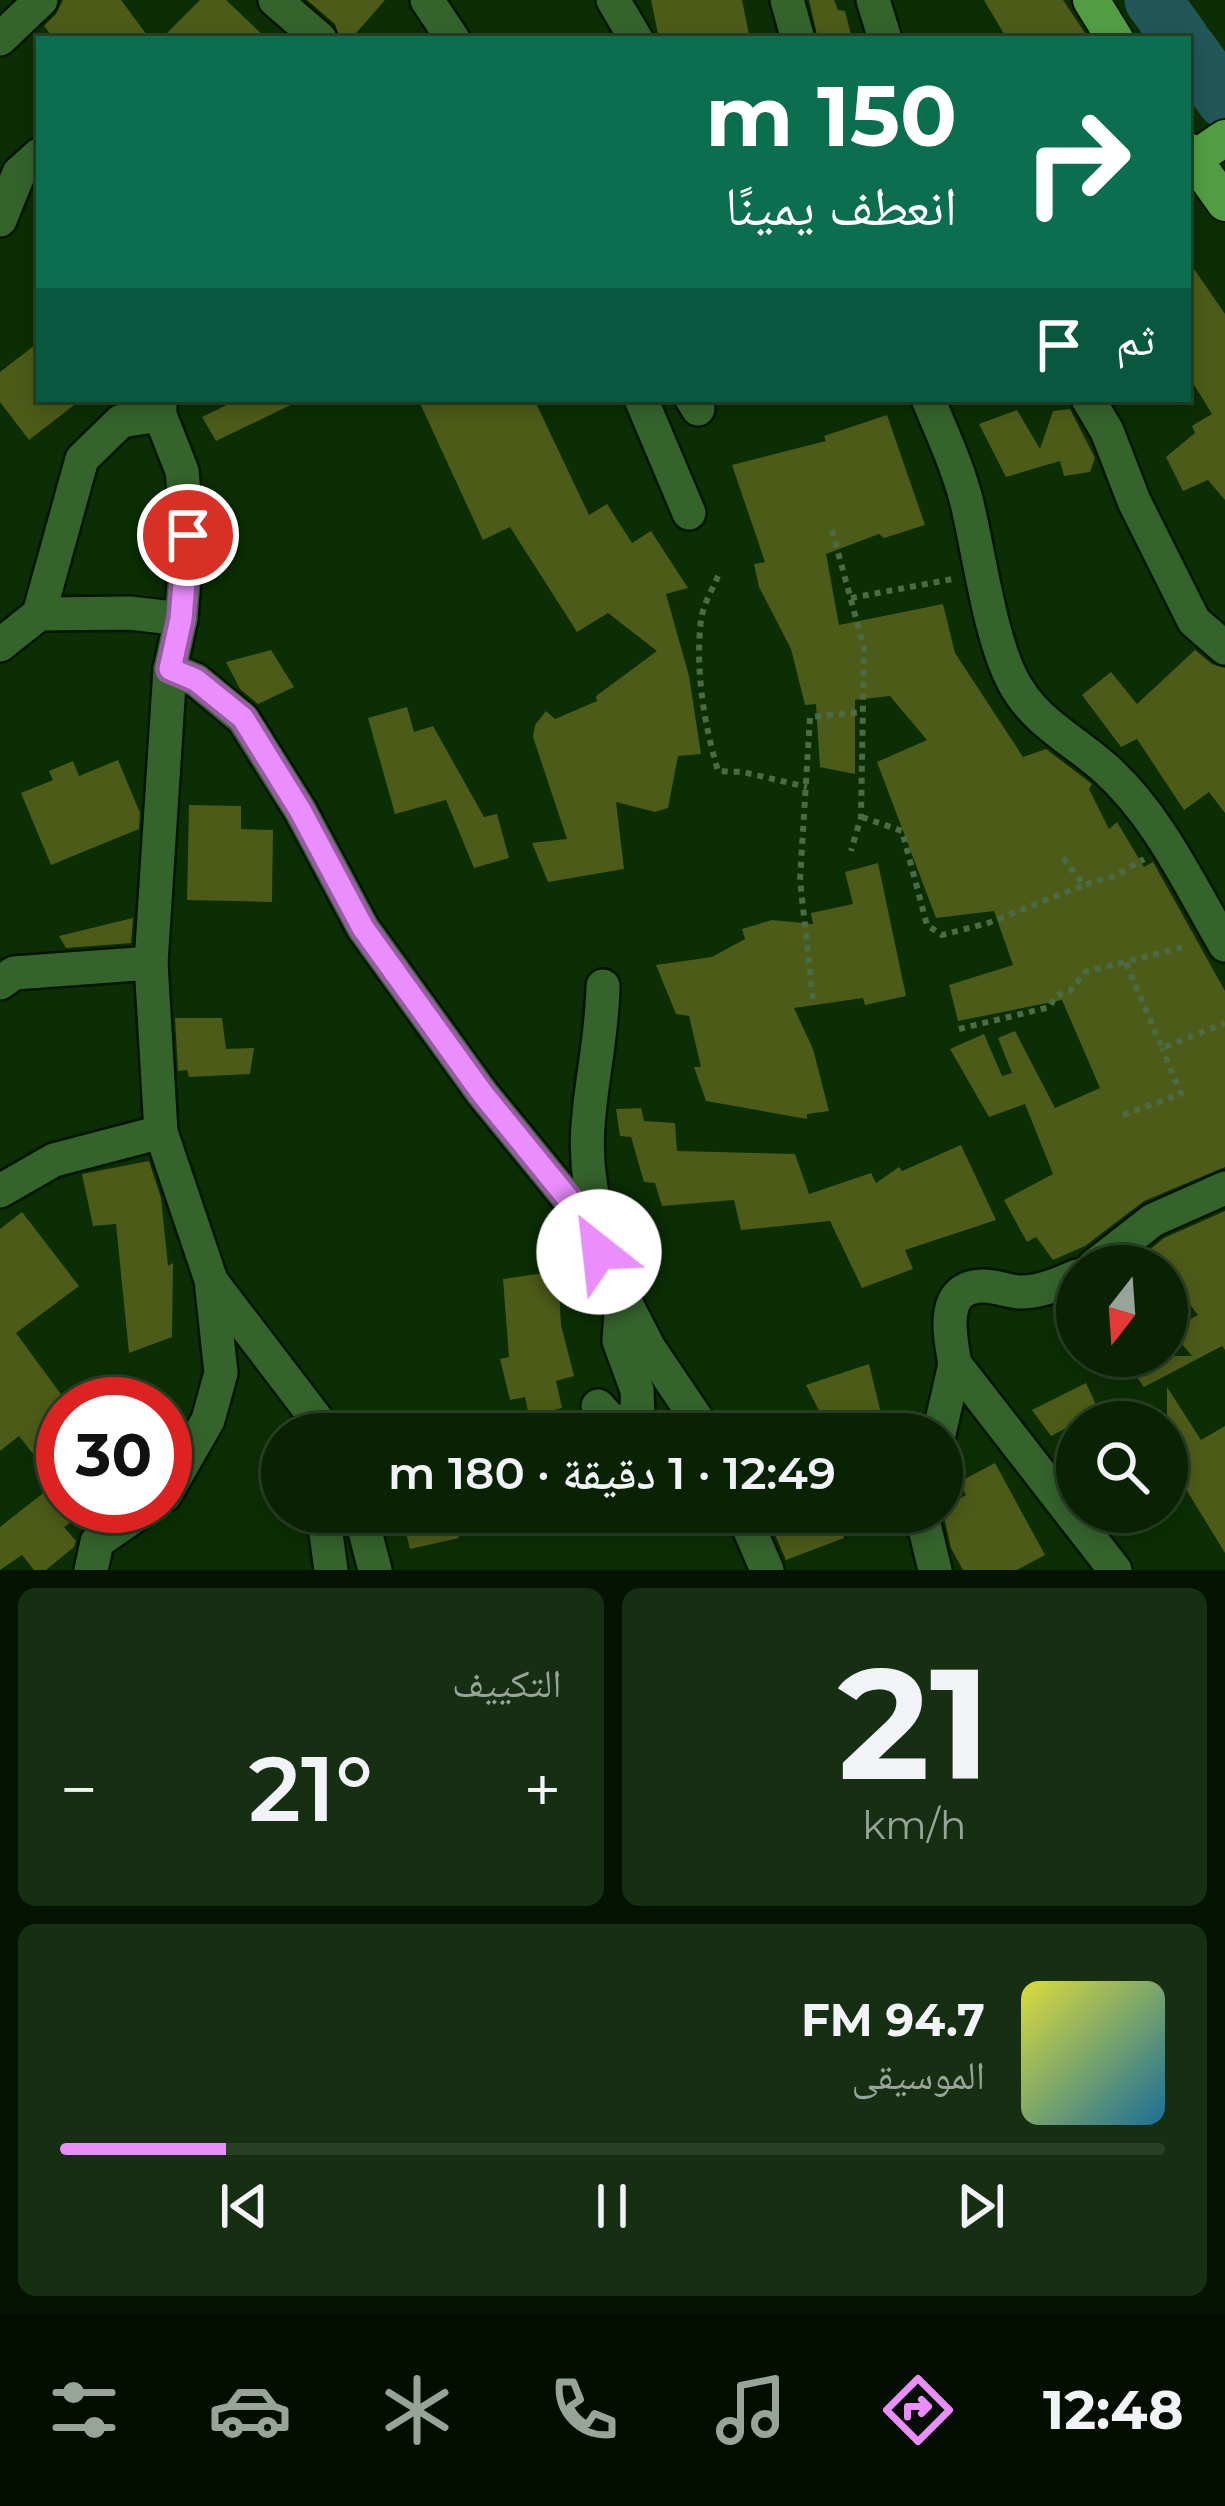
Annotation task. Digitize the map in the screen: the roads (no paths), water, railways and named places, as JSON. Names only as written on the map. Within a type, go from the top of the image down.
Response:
[{"type":"highway","points":[[1091,0],[1113,36]]},
{"type":"highway","points":[[1225,138],[1191,155],[1225,202]]},
{"type":"street","points":[[0,39],[40,0]]},
{"type":"street","points":[[275,0],[317,36]]},
{"type":"street","points":[[427,0],[451,36]]},
{"type":"street","points":[[613,0],[634,36]]},
{"type":"street","points":[[787,0],[797,36]]},
{"type":"street","points":[[872,0],[884,36]]},
{"type":"street","points":[[0,220],[19,173],[36,158]]},
{"type":"street","points":[[642,402],[689,513]]},
{"type":"street","points":[[929,402],[966,497],[1012,680],[1058,734],[1107,770],[1168,845],[1223,941]]},
{"type":"street","points":[[1090,402],[1194,621],[1225,648]]},
{"type":"street","points":[[0,645],[39,614],[82,459],[121,421],[160,407],[182,471],[188,535],[181,619],[170,669],[151,963],[161,1132],[211,1280],[221,1373],[208,1420],[192,1448]]},
{"type":"street","points":[[39,614],[130,613],[181,619]]},
{"type":"street","points":[[170,669],[196,680],[243,718],[300,810],[363,928],[482,1093],[579,1212],[649,1348],[693,1413]]},
{"type":"street","points":[[0,983],[14,973],[151,963]]},
{"type":"street","points":[[599,1252],[604,1236],[590,1194],[586,1112],[602,1023],[603,986]]},
{"type":"street","points":[[0,1191],[54,1160],[161,1132]]},
{"type":"street","points":[[1121,1245],[1154,1220],[1225,1188]]},
{"type":"street","points":[[211,1280],[312,1413]]},
{"type":"street","points":[[944,1413],[955,1364],[949,1330],[951,1305],[963,1290],[981,1286],[1021,1292],[1056,1285]]},
{"type":"street","points":[[598,1406],[614,1423],[638,1417],[637,1390],[620,1340],[622,1297]]},
{"type":"street","points":[[955,1364],[1115,1570]]},
{"type":"street","points":[[91,1570],[97,1542],[110,1533]]},
{"type":"street","points":[[325,1533],[331,1570]]},
{"type":"street","points":[[365,1533],[375,1570]]},
{"type":"street","points":[[751,1533],[767,1570]]},
{"type":"street","points":[[926,1533],[935,1570]]},
{"type":"waterway","points":[[1153,0],[1179,36]]},
{"type":"waterway","points":[[1191,53],[1225,100]]}]
